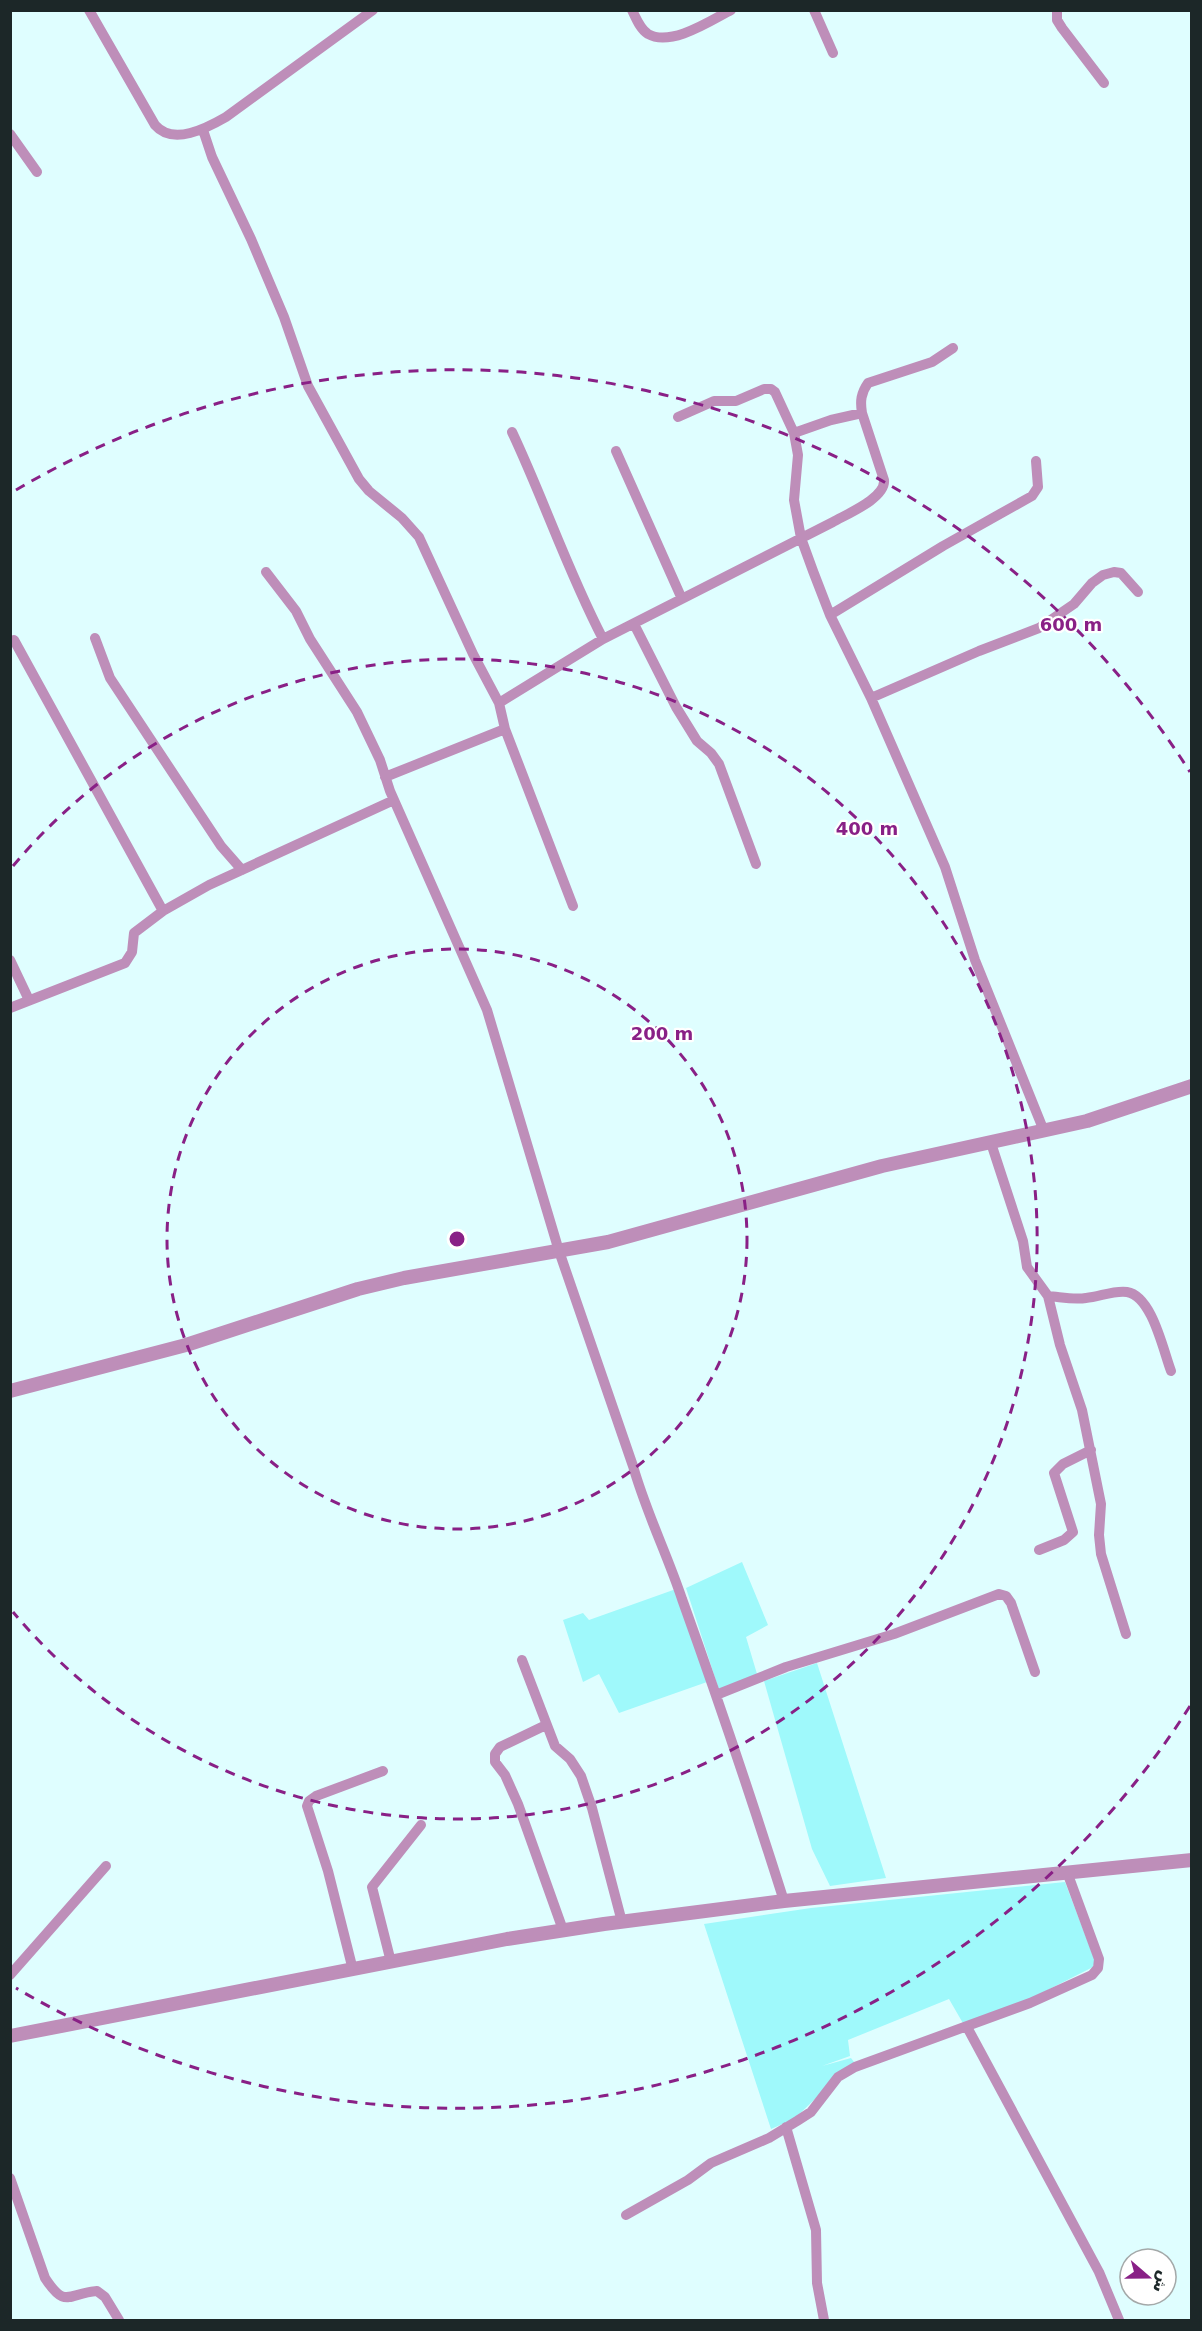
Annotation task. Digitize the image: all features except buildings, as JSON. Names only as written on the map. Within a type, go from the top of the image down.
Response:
[{"type":"street","points":[[89,10],[161,132],[168,135],[203,130],[226,117],[373,10]]},
{"type":"street","points":[[632,10],[646,33],[658,38],[675,37],[731,10]]},
{"type":"street","points":[[814,10],[833,53]]},
{"type":"street","points":[[1057,10],[1057,20],[1062,28],[1104,83]]},
{"type":"street","points":[[203,130],[212,158],[251,239],[284,317],[308,386],[359,479],[369,491],[402,518],[418,537],[473,654],[499,703],[505,729],[573,906]]},
{"type":"street","points":[[10,134],[37,172]]},
{"type":"street","points":[[499,703],[603,639],[801,538],[865,504],[881,492],[884,486],[860,403],[863,390],[868,383],[932,362],[953,348]]},
{"type":"street","points":[[678,417],[714,401],[736,401],[764,389],[771,389],[775,392],[794,433],[798,455],[794,500],[801,538],[830,615],[872,698],[945,867],[975,960],[1044,1131]]},
{"type":"street","points":[[794,433],[831,420],[862,413]]},
{"type":"street","points":[[512,432],[533,477],[571,573],[603,639]]},
{"type":"street","points":[[616,451],[682,599]]},
{"type":"street","points":[[830,615],[1032,496],[1038,487],[1036,461]]},
{"type":"street","points":[[266,572],[296,611],[310,639],[357,712],[380,760],[394,800],[487,1010],[559,1251],[642,1498],[680,1590],[784,1901]]},
{"type":"street","points":[[872,698],[979,651],[1039,628],[1074,604],[1092,583],[1103,575],[1121,573],[1138,592]]},
{"type":"street","points":[[634,624],[681,716],[697,741],[711,753],[719,764],[756,864]]},
{"type":"street","points":[[95,638],[110,678],[221,846],[242,870]]},
{"type":"street","points":[[14,640],[163,911]]},
{"type":"street","points":[[385,777],[505,729]]},
{"type":"street","points":[[10,1008],[125,963],[132,952],[131,942],[134,933],[163,911],[208,885],[359,818],[394,800]]},
{"type":"street","points":[[10,960],[29,1000]]},
{"type":"street","points":[[10,1391],[145,1357],[358,1289],[404,1278],[559,1251],[642,1233],[882,1166],[1087,1120],[1191,1086]]},
{"type":"street","points":[[991,1143],[1023,1241],[1027,1267],[1034,1280],[1044,1288],[1048,1296],[1060,1345],[1082,1410],[1101,1504],[1099,1535],[1101,1554],[1126,1634]]},
{"type":"street","points":[[1048,1296],[1086,1299],[1122,1292],[1137,1296],[1152,1316],[1171,1371]]},
{"type":"street","points":[[1039,1550],[1064,1540],[1072,1532],[1054,1473],[1063,1464],[1091,1450]]},
{"type":"street","points":[[716,1695],[786,1667],[894,1634],[999,1594],[1006,1596],[1011,1603],[1035,1672]]},
{"type":"street","points":[[522,1660],[555,1746],[570,1759],[581,1776],[592,1808],[622,1922]]},
{"type":"street","points":[[546,1725],[500,1747],[495,1754],[495,1762],[505,1775],[518,1804],[563,1930]]},
{"type":"street","points":[[353,1970],[328,1871],[307,1806],[309,1801],[316,1796],[383,1770]]},
{"type":"street","points":[[391,1962],[372,1887],[421,1825]]},
{"type":"street","points":[[10,2036],[563,1930],[784,1901],[1191,1860]]},
{"type":"street","points":[[10,1975],[106,1866]]},
{"type":"street","points":[[626,2215],[688,2180],[711,2163],[769,2138],[811,2112],[838,2077],[855,2067],[1030,2003],[1092,1975],[1098,1968],[1100,1959],[1067,1872]]},
{"type":"street","points":[[967,2027],[1099,2272],[1119,2320]]},
{"type":"street","points":[[786,2127],[816,2230],[817,2283],[824,2320]]},
{"type":"street","points":[[10,2178],[45,2278],[55,2293],[64,2298],[75,2297],[88,2291],[97,2291],[105,2297],[119,2320]]},
{"type":"shaded area","points":[[742,1562],[768,1625],[746,1637],[757,1674],[719,1690],[686,1588]]},
{"type":"shaded area","points":[[676,1589],[707,1682],[619,1713],[599,1674],[583,1682],[563,1620],[583,1613],[589,1620]]},
{"type":"shaded area","points":[[817,1663],[886,1878],[830,1886],[812,1849],[764,1681]]},
{"type":"shaded area","points":[[1065,1882],[1095,1961],[1093,1967],[1016,2006],[964,2025],[949,1999],[848,2040],[850,2056],[822,2066],[851,2058],[854,2062],[794,2119],[771,2129],[704,1924],[811,1908]]}]
